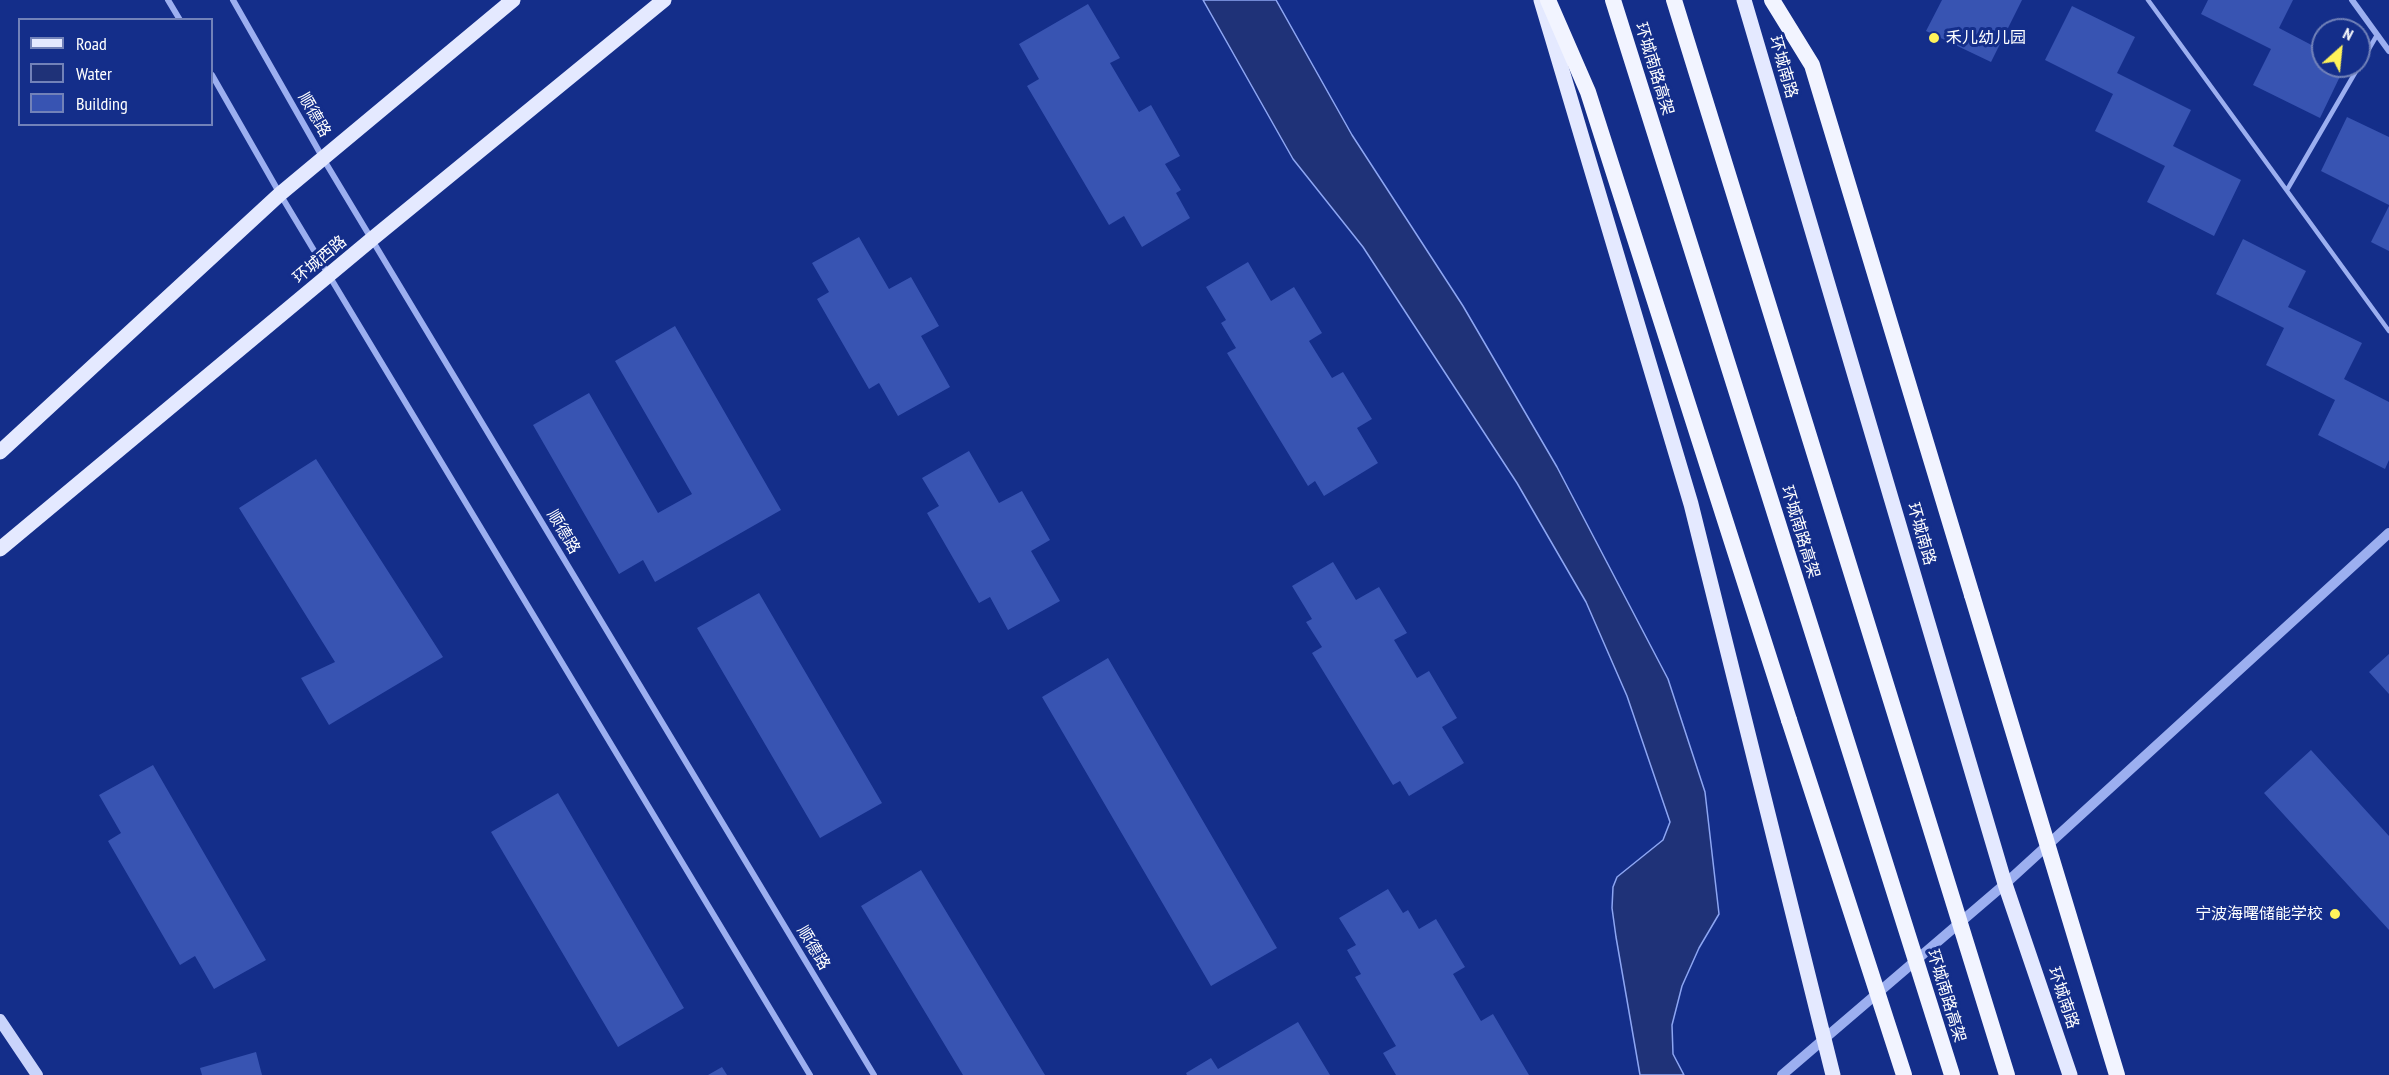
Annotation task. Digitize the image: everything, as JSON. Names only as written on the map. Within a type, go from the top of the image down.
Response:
[{"type":"highway","points":[[1548,0],[1588,92],[1904,1075]]},
{"type":"highway","name":"环城南路高架","points":[[1613,0],[1952,1075]]},
{"type":"highway","points":[[1674,0],[2007,1075]]},
{"type":"highway","points":[[1772,0],[1812,65],[2117,1075]]},
{"type":"main road","points":[[0,452],[280,195],[513,0]]},
{"type":"main road","name":"环城西路","points":[[0,549],[372,239],[664,0]]},
{"type":"main road","points":[[1541,0],[1691,504],[1833,1075]]},
{"type":"main road","name":"环城南路","points":[[1744,0],[2005,884],[2070,1075]]},
{"type":"main road","points":[[0,1020],[37,1075]]},
{"type":"street","points":[[168,0],[179,18]]},
{"type":"street","name":"顺德路","points":[[233,0],[324,160],[874,1075]]},
{"type":"street","points":[[2352,0],[2389,51]]},
{"type":"street","points":[[213,77],[280,195],[810,1075]]},
{"type":"street","points":[[1782,1075],[2005,884],[2389,533]]},
{"type":"lane","points":[[2148,0],[2389,330]]},
{"type":"lane","points":[[2287,190],[2378,35]]},
{"type":"water","points":[[1203,0],[1276,0],[1352,135],[1463,306],[1557,467],[1668,679],[1705,792],[1719,914],[1699,948],[1682,986],[1672,1025],[1673,1054],[1684,1075],[1640,1075],[1616,937],[1612,908],[1613,887],[1617,877],[1663,840],[1670,822],[1627,696],[1586,602],[1517,483],[1363,247],[1293,159]]},
{"type":"building","points":[[1942,0],[2022,0],[1991,62],[1926,31]]},
{"type":"building","points":[[2208,0],[2293,0],[2279,28],[2311,45],[2311,78],[2339,78],[2320,118],[2253,85],[2271,49],[2201,14]]},
{"type":"building","points":[[1088,4],[1120,58],[1110,63],[1139,112],[1151,105],[1180,156],[1165,164],[1181,190],[1176,193],[1190,218],[1142,247],[1124,216],[1109,225],[1027,86],[1039,79],[1019,44]]},
{"type":"building","points":[[2072,6],[2135,37],[2117,73],[2191,110],[2173,146],[2241,180],[2214,236],[2147,202],[2165,166],[2095,131],[2113,94],[2045,60]]},
{"type":"building","points":[[2347,117],[2389,137],[2389,205],[2321,171]]},
{"type":"building","points":[[2389,206],[2389,251],[2371,242]]},
{"type":"building","points":[[859,237],[889,289],[911,277],[939,326],[921,336],[950,387],[898,416],[879,383],[869,389],[817,299],[829,292],[812,263]]},
{"type":"building","points":[[2243,239],[2306,271],[2288,307],[2362,343],[2344,379],[2389,402],[2389,460],[2385,469],[2318,435],[2335,400],[2266,365],[2284,328],[2216,294]]},
{"type":"building","points":[[1248,262],[1271,301],[1294,287],[1322,333],[1309,341],[1332,378],[1343,372],[1372,419],[1357,428],[1378,463],[1324,496],[1315,481],[1308,486],[1227,353],[1236,348],[1221,323],[1226,320],[1206,287]]},
{"type":"building","points":[[675,326],[781,510],[655,582],[643,560],[619,574],[533,425],[589,393],[658,513],[692,494],[615,361]]},
{"type":"building","points":[[969,451],[999,503],[1022,491],[1050,540],[1031,551],[1060,601],[1008,630],[990,597],[979,603],[927,513],[939,506],[922,478]]},
{"type":"building","points":[[316,459],[443,657],[329,725],[301,678],[335,662],[239,508]]},
{"type":"building","points":[[1333,562],[1356,600],[1379,587],[1407,633],[1394,640],[1417,678],[1429,671],[1457,718],[1442,727],[1464,763],[1409,796],[1400,781],[1393,785],[1312,653],[1322,647],[1306,622],[1312,619],[1292,586]]},
{"type":"building","points":[[759,593],[882,803],[820,838],[697,628]]},
{"type":"building","points":[[2389,654],[2389,694],[2369,672]]},
{"type":"building","points":[[1108,658],[1277,948],[1211,986],[1042,697]]},
{"type":"building","points":[[2311,750],[2389,836],[2389,930],[2264,793]]},
{"type":"building","points":[[153,765],[266,960],[214,989],[195,956],[180,965],[108,841],[121,833],[99,795]]},
{"type":"building","points":[[558,793],[684,1008],[618,1047],[491,832]]},
{"type":"building","points":[[921,870],[1045,1075],[963,1075],[861,906]]},
{"type":"building","points":[[1388,889],[1403,913],[1408,910],[1419,929],[1436,919],[1465,967],[1453,974],[1481,1021],[1493,1014],[1529,1075],[1396,1075],[1383,1053],[1396,1046],[1355,977],[1361,974],[1347,950],[1356,945],[1339,918]]},
{"type":"building","points":[[1298,1022],[1330,1075],[1187,1075],[1186,1073],[1211,1058],[1218,1069]]},
{"type":"building","points":[[256,1052],[262,1075],[202,1075],[200,1068]]},
{"type":"building","points":[[722,1067],[727,1075],[708,1075]]},
{"type":"place","name":"禾儿幼儿园","points":[[1934,38]]},
{"type":"place","name":"宁波海曙储能学校","points":[[2335,914]]}]
